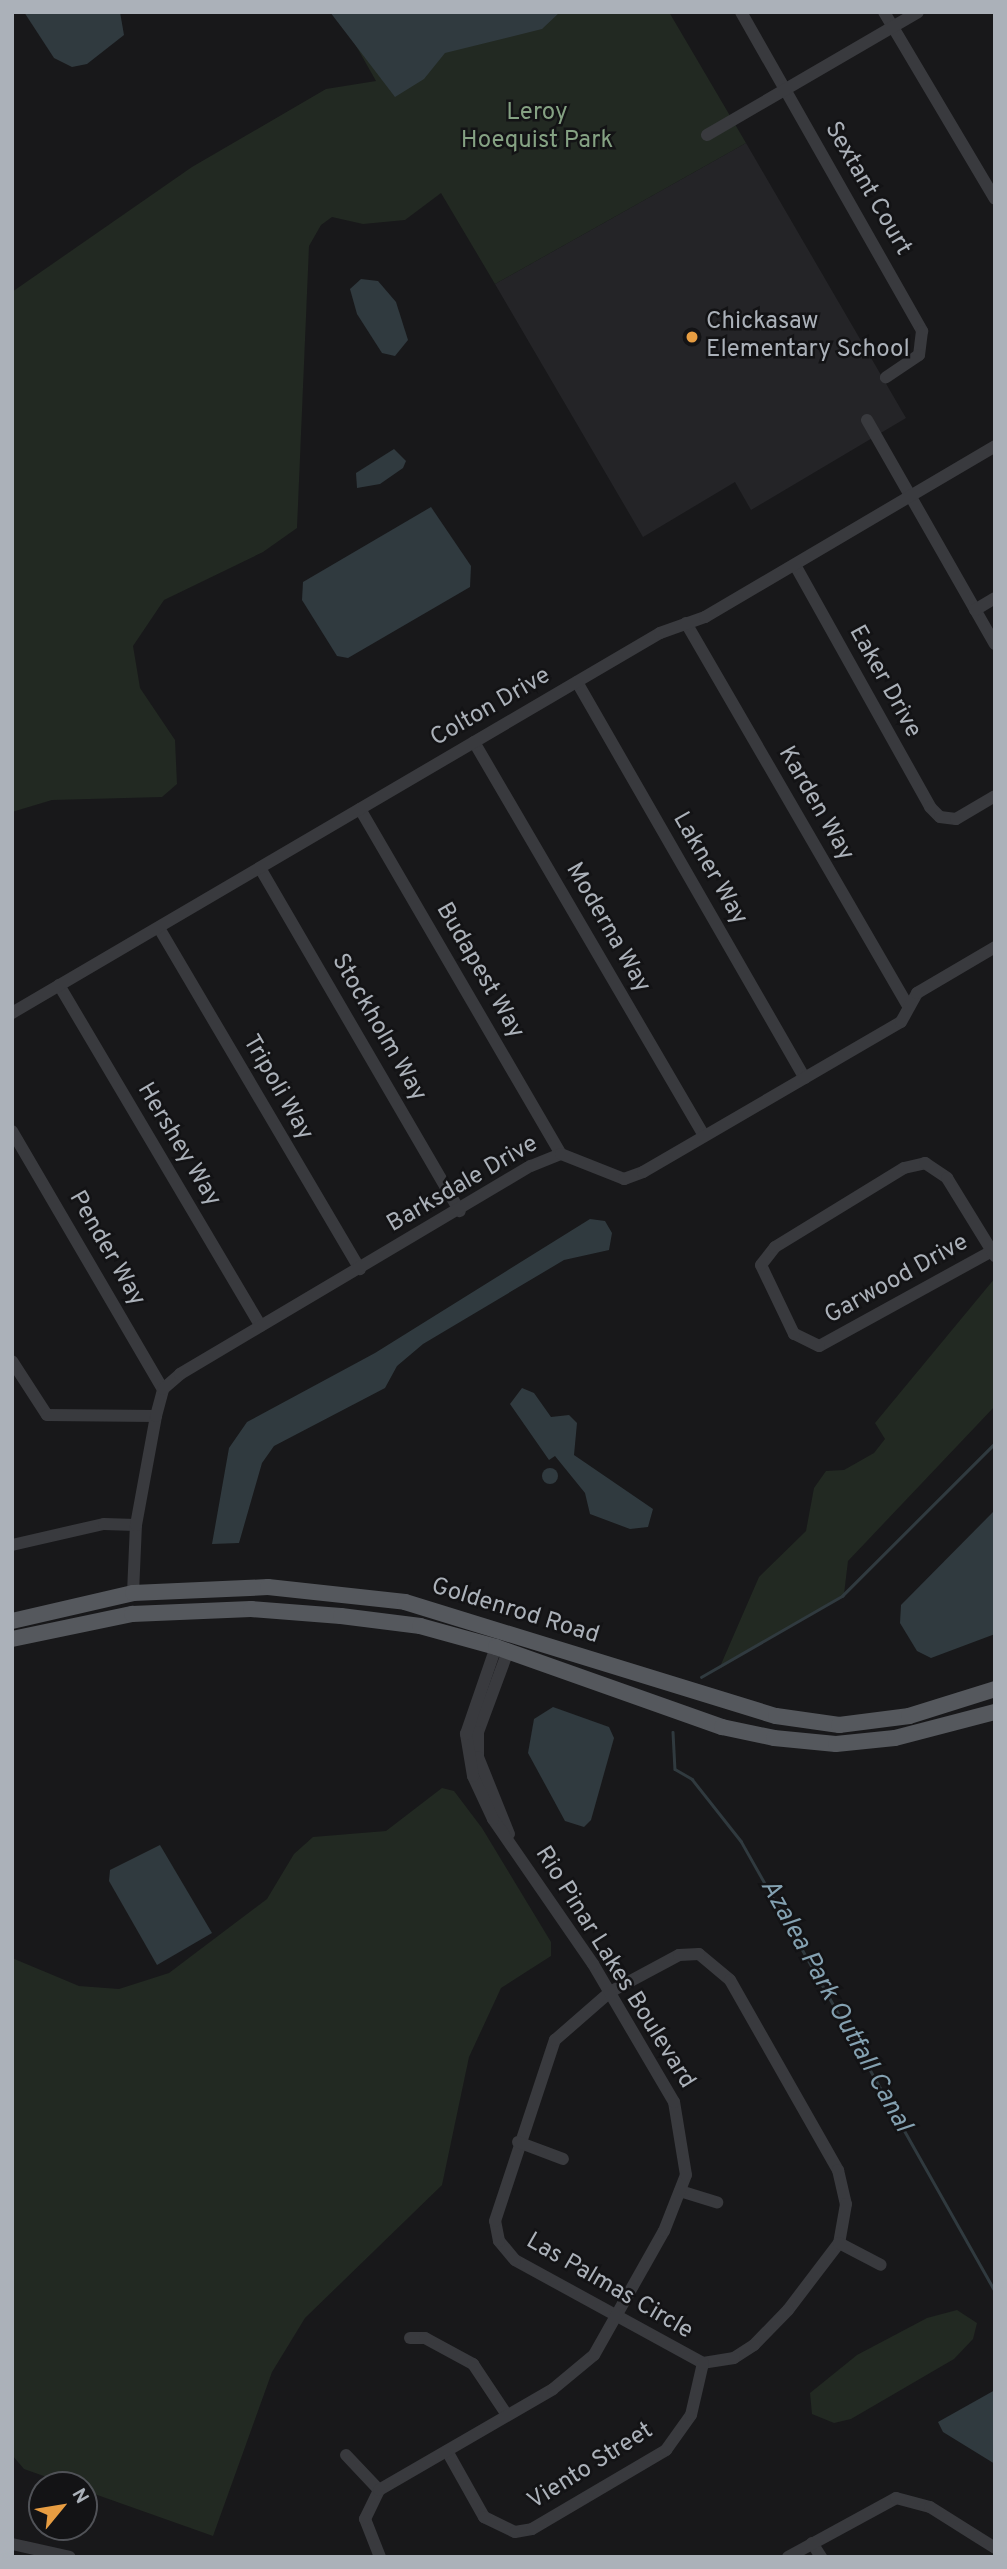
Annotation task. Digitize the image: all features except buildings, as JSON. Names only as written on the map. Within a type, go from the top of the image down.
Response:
[{"type":"main road","name":"Goldenrod Road","points":[[12,1621],[133,1593],[212,1587],[405,1602],[516,1632],[723,1705],[858,1722],[909,1716],[995,1689]]},
{"type":"main road","points":[[158,1613],[162,1602],[212,1587]]},
{"type":"main road","points":[[75,1622],[124,1605],[133,1593]]},
{"type":"main road","name":"Goldenrod Road","points":[[12,1639],[75,1622],[158,1613],[330,1615],[454,1635],[502,1649],[722,1727],[800,1741],[836,1744],[918,1734],[995,1712]]},
{"type":"main road","points":[[454,1635],[516,1632]]},
{"type":"main road","points":[[502,1649],[518,1641],[557,1648]]},
{"type":"main road","points":[[800,1741],[855,1730],[858,1722]]},
{"type":"street","name":"Sextant Court","points":[[741,12],[922,331],[919,355],[886,377]]},
{"type":"street","points":[[884,12],[995,199]]},
{"type":"street","points":[[707,135],[787,91],[918,12]]},
{"type":"street","points":[[867,420],[908,497],[995,645]]},
{"type":"street","name":"Colton Drive","points":[[12,1013],[577,682],[795,565],[995,446]]},
{"type":"street","points":[[893,470],[896,505]]},
{"type":"street","name":"Eaker Drive","points":[[795,565],[940,817],[956,819],[995,796]]},
{"type":"street","points":[[975,610],[995,598]]},
{"type":"street","name":"Karden Way","points":[[686,623],[908,1006]]},
{"type":"street","name":"Lakner Way","points":[[577,682],[805,1077]]},
{"type":"street","name":"Moderna Way","points":[[474,742],[704,1136]]},
{"type":"street","name":"Budapest Way","points":[[360,809],[561,1154]]},
{"type":"street","name":"Stockholm Way","points":[[260,867],[460,1211]]},
{"type":"street","name":"Tripoli Way","points":[[159,928],[360,1269]]},
{"type":"street","name":"Barksdale Drive","points":[[163,1389],[261,1326],[561,1154],[625,1179],[901,1022],[917,993],[995,947]]},
{"type":"street","name":"Hershey Way","points":[[59,985],[261,1326]]},
{"type":"street","name":"Pender Way","points":[[12,1131],[163,1389]]},
{"type":"street","name":"Garwood Drive","points":[[925,1163],[947,1178],[993,1254],[819,1346],[794,1334],[761,1265],[775,1247],[904,1168],[925,1163]]},
{"type":"street","points":[[12,1361],[47,1415],[156,1416]]},
{"type":"street","points":[[133,1593],[136,1525],[163,1389]]},
{"type":"street","points":[[12,1545],[104,1524],[136,1525]]},
{"type":"street","name":"Rio Pinar Lakes Boulevard","points":[[379,2490],[573,2377],[618,2317],[680,2191],[683,2131],[674,2102],[610,1992],[511,1841],[493,1819],[468,1756],[466,1734],[502,1649]]},
{"type":"street","name":"Las Palmas Circle","points":[[699,1954],[717,1964],[838,2170],[846,2204],[839,2244],[754,2345],[734,2358],[702,2363],[515,2260],[499,2241],[495,2221],[518,2142],[555,2040],[610,1992],[679,1955],[699,1954]]},
{"type":"street","points":[[518,2142],[563,2159]]},
{"type":"street","points":[[680,2191],[717,2202]]},
{"type":"street","points":[[839,2244],[881,2265]]},
{"type":"street","points":[[410,2338],[425,2338],[473,2364],[508,2415]]},
{"type":"street","name":"Viento Street","points":[[447,2451],[484,2517],[515,2532],[532,2529],[666,2449],[691,2415],[702,2363]]},
{"type":"street","points":[[345,2455],[379,2490],[365,2519],[380,2557]]},
{"type":"street","points":[[788,2557],[896,2498],[930,2507],[995,2548]]},
{"type":"street","points":[[812,2543],[821,2557]]},
{"type":"street","points":[[12,2544],[70,2557]]},
{"type":"shaded area","points":[[24,12],[120,12],[124,35],[87,64],[72,67],[54,58]]},
{"type":"shaded area","points":[[330,12],[560,12],[542,29],[445,53],[424,79],[395,97]]},
{"type":"shaded area","name":"Chickasaw Elementary School","points":[[746,143],[906,418],[751,510],[735,482],[643,537],[495,284]]},
{"type":"shaded area","points":[[361,279],[378,281],[396,302],[408,340],[395,356],[382,353],[357,314],[350,289]]},
{"type":"shaded area","points":[[394,449],[406,461],[403,468],[380,484],[357,488],[356,473]]},
{"type":"shaded area","points":[[431,507],[471,566],[470,587],[348,658],[337,656],[302,600],[303,582]]},
{"type":"shaded area","points":[[590,1219],[605,1221],[612,1233],[609,1250],[564,1260],[423,1344],[397,1366],[385,1388],[274,1446],[262,1463],[239,1543],[212,1544],[229,1448],[247,1422],[375,1353]]},
{"type":"shaded area","points":[[522,1388],[534,1393],[551,1417],[569,1415],[577,1423],[574,1455],[653,1509],[648,1527],[630,1529],[590,1514],[585,1493],[555,1456],[549,1460],[510,1404]]},
{"type":"shaded area","points":[[547,1468],[553,1468],[558,1476],[556,1482],[547,1484],[542,1479],[542,1473]]},
{"type":"shaded area","points":[[995,1510],[995,1634],[931,1658],[917,1651],[900,1623],[901,1605]]},
{"type":"shaded area","points":[[553,1707],[609,1727],[614,1738],[591,1820],[584,1827],[565,1821],[528,1753],[534,1719]]},
{"type":"shaded area","points":[[160,1845],[212,1933],[157,1965],[109,1881],[110,1870]]},
{"type":"shaded area","points":[[995,2390],[995,2464],[943,2432],[938,2422]]},
{"type":"green space","name":"Leroy Hoequist Park","points":[[337,12],[669,12],[746,143],[495,284],[441,193],[405,220],[363,224],[332,217],[321,225],[309,246],[297,528],[263,552],[164,600],[133,646],[140,688],[175,740],[177,784],[162,797],[52,800],[12,812],[12,292],[192,167],[326,89],[376,81]]},
{"type":"green space","points":[[995,1278],[995,1406],[848,1561],[844,1594],[719,1669],[759,1577],[806,1531],[814,1488],[826,1471],[844,1470],[874,1453],[885,1439],[875,1423]]},
{"type":"green space","points":[[442,1788],[454,1791],[482,1828],[551,1942],[551,1956],[501,1988],[469,2057],[442,2185],[305,2318],[272,2372],[213,2536],[98,2495],[98,2471],[24,2469],[12,2455],[12,1958],[79,1986],[119,1989],[169,1973],[267,1899],[294,1854],[313,1837],[386,1831]]},
{"type":"green space","points":[[957,2310],[977,2323],[973,2339],[954,2359],[851,2419],[834,2423],[812,2414],[810,2393],[857,2355],[927,2318]]},
{"type":"waterway","name":"Azalea Park Outfall Canal","points":[[701,1677],[842,1596],[995,1443]]},
{"type":"waterway","name":"Azalea Park Outfall Canal","points":[[673,1732],[675,1769],[692,1779],[741,1841],[995,2291]]},
{"type":"place","name":"Chickasaw Elementary School","points":[[692,337]]}]
